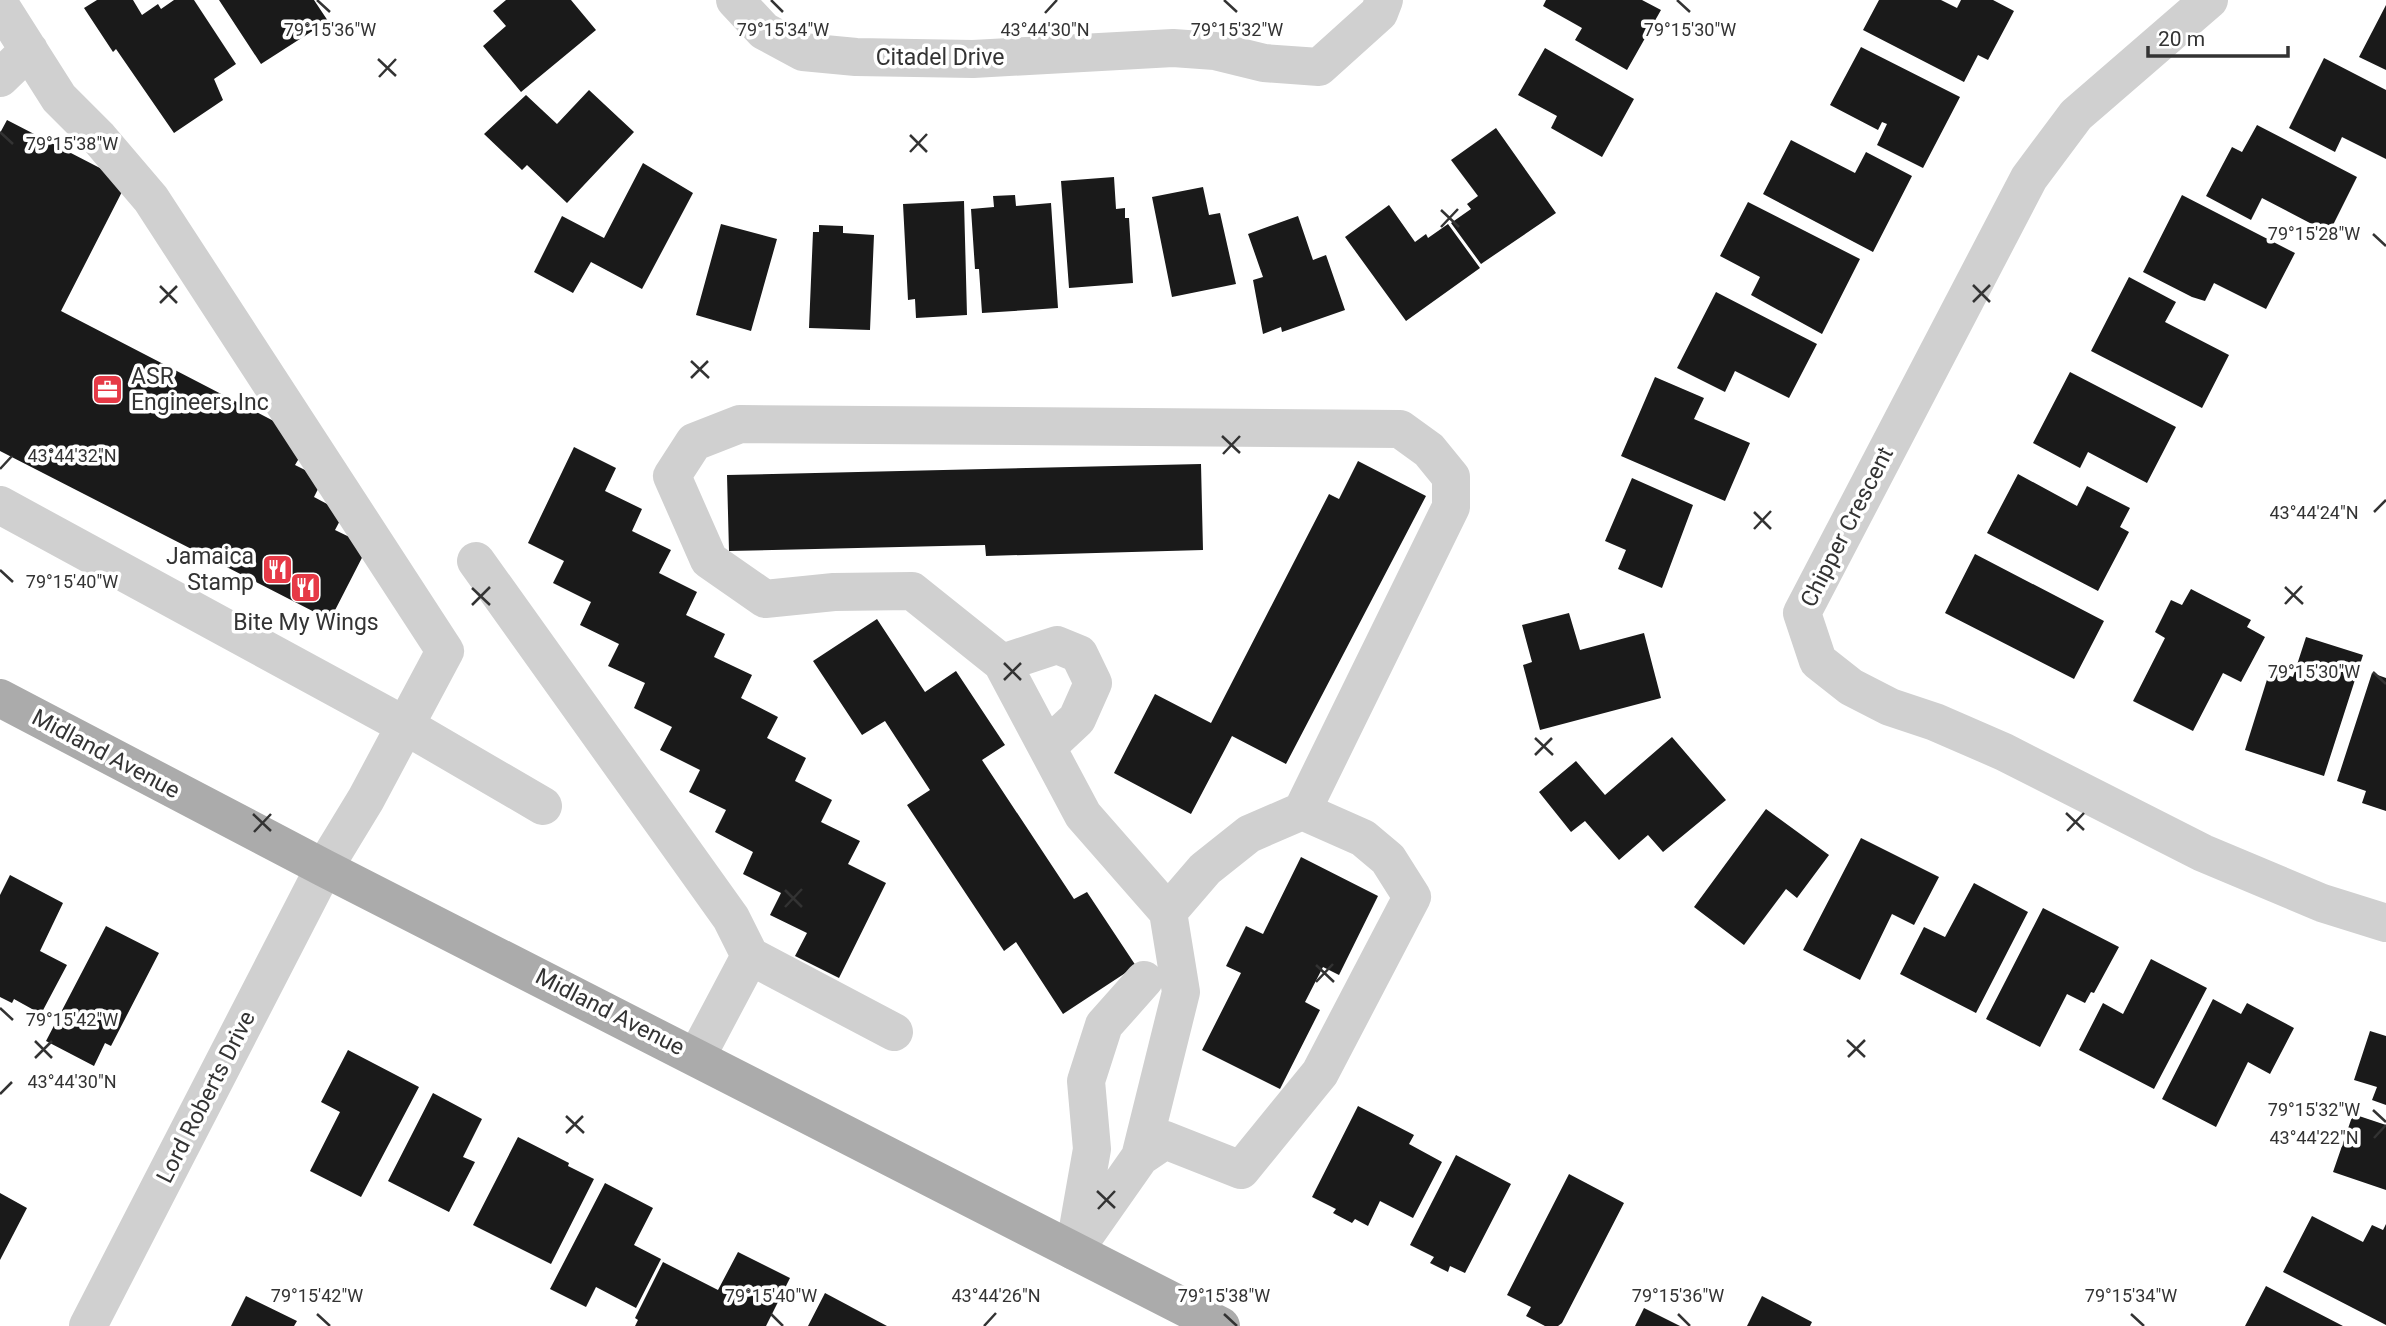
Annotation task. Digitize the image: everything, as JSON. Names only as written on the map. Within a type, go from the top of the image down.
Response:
[{"type":"main road","name":"Midland Avenue","points":[[0,698],[324,869],[697,1056],[1221,1326]]},
{"type":"street","name":"Citadel Drive","points":[[735,0],[764,31],[803,52],[856,57],[973,60],[1173,48],[1215,51],[1264,63],[1319,67],[1379,13],[1384,0]]},
{"type":"street","name":"Chipper Crescent","points":[[2209,0],[2076,116],[2029,178],[1802,613],[1818,661],[1851,687],[1890,707],[1935,722],[2004,752],[2203,853],[2322,903],[2386,923]]},
{"type":"street","points":[[0,5],[29,50],[0,78]]},
{"type":"street","name":"Lord Roberts Drive","points":[[29,50],[59,98],[99,138],[151,200],[445,651],[366,799],[324,869],[88,1326]]},
{"type":"street","points":[[1140,1157],[1181,992],[1168,912],[1083,814],[1002,663],[912,592],[834,592],[765,599],[709,560],[672,476],[694,442],[740,424],[1400,429],[1429,450],[1451,477],[1451,507],[1303,811],[1249,834],[1205,869],[1168,912]]},
{"type":"street","points":[[0,505],[404,725],[543,806]]},
{"type":"street","points":[[476,561],[731,918],[750,956],[894,1032]]},
{"type":"street","points":[[1002,663],[1057,645],[1079,653],[1093,683],[1077,719],[1047,747]]},
{"type":"street","points":[[1074,1251],[1140,1157],[1165,1140],[1241,1170],[1320,1073],[1412,897],[1388,859],[1363,838],[1303,811]]},
{"type":"street","points":[[697,1056],[750,956]]},
{"type":"street","points":[[1074,1251],[1093,1149],[1086,1081],[1104,1025],[1144,980]]},
{"type":"building","points":[[97,0],[133,0],[142,15],[158,4],[161,9],[174,0],[194,0],[236,64],[214,79],[223,100],[174,133],[116,49],[113,52],[84,8]]},
{"type":"building","points":[[219,0],[314,0],[328,21],[261,64]]},
{"type":"building","points":[[506,0],[571,0],[596,30],[521,92],[483,46],[506,26],[493,11]]},
{"type":"building","points":[[1546,0],[1642,0],[1661,10],[1627,70],[1575,40],[1582,28],[1543,6]]},
{"type":"building","points":[[1879,0],[1941,0],[1957,8],[1961,0],[1993,0],[2014,11],[1988,60],[1978,55],[1964,82],[1863,30]]},
{"type":"building","points":[[2386,5],[2386,70],[2359,57]]},
{"type":"building","points":[[1861,47],[1960,97],[1923,168],[1877,145],[1887,124],[1882,122],[1878,130],[1830,105]]},
{"type":"building","points":[[1545,48],[1634,99],[1602,157],[1551,128],[1557,116],[1518,95]]},
{"type":"building","points":[[2324,58],[2386,90],[2386,159],[2342,137],[2335,152],[2289,128]]},
{"type":"building","points":[[589,90],[634,132],[567,203],[527,165],[522,170],[484,134],[526,95],[557,124]]},
{"type":"building","points":[[7,120],[127,182],[61,311],[291,430],[304,450],[295,465],[323,479],[314,497],[344,513],[335,530],[368,546],[330,620],[0,451],[0,133]]},
{"type":"building","points":[[2257,125],[2357,177],[2329,233],[2262,198],[2251,220],[2206,196],[2232,147],[2242,152]]},
{"type":"building","points":[[1496,128],[1556,213],[1481,264],[1451,223],[1471,209],[1467,204],[1478,196],[1451,160]]},
{"type":"building","points":[[1791,140],[1855,173],[1866,152],[1912,176],[1873,252],[1763,194]]},
{"type":"building","points":[[643,163],[693,193],[642,289],[591,262],[573,293],[534,272],[562,216],[604,238]]},
{"type":"building","points":[[1114,177],[1116,209],[1125,208],[1125,218],[1129,218],[1133,283],[1069,288],[1061,181]]},
{"type":"building","points":[[1203,187],[1209,215],[1220,213],[1236,284],[1172,297],[1152,197]]},
{"type":"building","points":[[1015,195],[1016,206],[1051,203],[1058,308],[982,313],[979,269],[975,269],[971,209],[994,207],[993,196]]},
{"type":"building","points":[[2182,195],[2295,253],[2266,309],[2214,283],[2205,301],[2143,272]]},
{"type":"building","points":[[964,201],[967,315],[916,318],[915,299],[908,300],[903,204]]},
{"type":"building","points":[[1748,202],[1860,259],[1822,334],[1751,295],[1760,277],[1720,256]]},
{"type":"building","points":[[1389,205],[1415,242],[1426,234],[1428,238],[1448,224],[1480,268],[1406,321],[1345,237]]},
{"type":"building","points":[[1298,216],[1313,260],[1326,255],[1345,310],[1282,332],[1281,327],[1263,334],[1253,280],[1263,277],[1248,234]]},
{"type":"building","points":[[721,224],[777,239],[751,331],[696,315]]},
{"type":"building","points":[[819,225],[843,226],[843,233],[874,235],[870,330],[809,328],[813,232],[819,232]]},
{"type":"building","points":[[2129,277],[2176,302],[2165,322],[2229,355],[2202,408],[2091,351]]},
{"type":"building","points":[[1716,292],[1817,344],[1789,398],[1735,371],[1725,392],[1677,368]]},
{"type":"building","points":[[2070,372],[2176,427],[2147,483],[2088,452],[2080,468],[2033,443]]},
{"type":"building","points":[[1655,377],[1704,398],[1694,419],[1750,443],[1725,501],[1621,456]]},
{"type":"building","points":[[574,447],[616,468],[605,491],[642,509],[632,531],[671,550],[659,573],[697,592],[686,615],[725,634],[714,657],[752,675],[741,698],[778,717],[767,738],[806,758],[795,781],[832,800],[821,822],[860,841],[848,864],[886,883],[839,978],[795,956],[807,933],[770,915],[781,893],[743,874],[753,852],[715,832],[726,810],[689,792],[700,770],[660,750],[672,727],[634,708],[645,683],[608,666],[619,644],[580,625],[591,602],[553,583],[564,561],[528,543]]},
{"type":"building","points":[[1358,461],[1426,496],[1286,764],[1232,736],[1191,814],[1114,773],[1155,694],[1211,723],[1329,494],[1339,499]]},
{"type":"building","points":[[1201,464],[1203,550],[986,556],[985,545],[729,551],[727,475]]},
{"type":"building","points":[[2018,474],[2077,506],[2087,486],[2130,508],[2120,527],[2129,532],[2098,591],[1987,533]]},
{"type":"building","points":[[1632,478],[1693,505],[1662,588],[1618,569],[1626,550],[1605,541]]},
{"type":"building","points":[[1975,554],[2104,621],[2074,679],[1945,613]]},
{"type":"building","points":[[2191,589],[2251,620],[2247,627],[2265,637],[2241,682],[2223,673],[2193,731],[2133,701],[2165,638],[2155,632],[2171,600],[2182,605]]},
{"type":"building","points":[[1569,613],[1580,650],[1644,633],[1661,698],[1540,730],[1523,665],[1532,662],[1522,625]]},
{"type":"building","points":[[877,619],[925,692],[956,671],[1005,745],[982,760],[1074,899],[1087,892],[1136,966],[1063,1014],[1016,942],[1004,951],[907,805],[930,790],[885,721],[862,735],[813,661]]},
{"type":"building","points":[[2306,637],[2363,655],[2324,776],[2245,750],[2270,670],[2293,677]]},
{"type":"building","points":[[2372,673],[2386,678],[2386,811],[2362,803],[2366,791],[2337,781]]},
{"type":"building","points":[[1672,737],[1726,800],[1663,852],[1648,835],[1619,860],[1585,821],[1571,832],[1539,792],[1576,761],[1605,795]]},
{"type":"building","points":[[1766,809],[1829,855],[1797,898],[1786,889],[1744,945],[1694,907]]},
{"type":"building","points":[[1861,838],[1939,877],[1914,925],[1892,914],[1860,980],[1803,950]]},
{"type":"building","points":[[1301,857],[1378,896],[1339,975],[1323,967],[1305,1002],[1320,1010],[1280,1089],[1202,1050],[1241,973],[1226,966],[1246,926],[1263,934]]},
{"type":"building","points":[[10,875],[63,903],[40,951],[67,965],[41,1014],[14,999],[12,1003],[0,997],[0,895]]},
{"type":"building","points":[[1974,883],[2028,912],[1976,1013],[1900,974],[1924,927],[1945,937]]},
{"type":"building","points":[[2043,908],[2119,947],[2094,993],[2091,992],[2085,1003],[2067,994],[2040,1047],[1986,1019]]},
{"type":"building","points":[[106,926],[159,953],[111,1046],[105,1043],[94,1066],[46,1041]]},
{"type":"building","points":[[2151,959],[2207,988],[2154,1089],[2079,1050],[2103,1003],[2123,1014]]},
{"type":"building","points":[[2213,999],[2241,1014],[2247,1003],[2294,1028],[2270,1074],[2248,1062],[2216,1127],[2162,1099]]},
{"type":"building","points":[[2370,1031],[2386,1036],[2386,1105],[2372,1100],[2377,1087],[2354,1080]]},
{"type":"building","points":[[348,1050],[419,1087],[361,1197],[310,1171],[340,1112],[321,1102]]},
{"type":"building","points":[[433,1093],[482,1119],[463,1157],[475,1162],[449,1212],[388,1181]]},
{"type":"building","points":[[1358,1106],[1414,1135],[1409,1144],[1442,1162],[1413,1218],[1380,1201],[1368,1226],[1355,1219],[1352,1223],[1333,1213],[1336,1209],[1312,1197]]},
{"type":"building","points":[[2353,1114],[2386,1125],[2386,1190],[2333,1172]]},
{"type":"building","points":[[518,1137],[594,1179],[551,1264],[473,1225]]},
{"type":"building","points":[[1456,1155],[1511,1184],[1465,1273],[1450,1266],[1448,1272],[1430,1263],[1434,1257],[1410,1245]]},
{"type":"building","points":[[1569,1174],[1624,1203],[1562,1323],[1558,1326],[1545,1326],[1526,1316],[1531,1307],[1507,1295]]},
{"type":"building","points":[[605,1183],[653,1208],[634,1245],[661,1259],[636,1308],[596,1287],[586,1307],[550,1289]]},
{"type":"building","points":[[0,1193],[27,1208],[0,1260]]},
{"type":"building","points":[[2312,1216],[2363,1242],[2372,1225],[2383,1230],[2386,1224],[2386,1325],[2283,1272]]},
{"type":"building","points":[[738,1252],[790,1278],[766,1326],[635,1326],[638,1320],[635,1318],[663,1262],[718,1290]]},
{"type":"building","points":[[2266,1286],[2343,1326],[2245,1326]]},
{"type":"building","points":[[825,1293],[887,1326],[808,1326]]},
{"type":"building","points":[[246,1296],[297,1321],[294,1326],[231,1326]]},
{"type":"building","points":[[1762,1296],[1812,1322],[1810,1326],[1747,1326]]},
{"type":"building","points":[[1644,1308],[1680,1326],[1635,1326]]},
{"type":"place","name":"ASR Engineers Inc","points":[[108,389]]},
{"type":"place","name":"Jamaica Stamp","points":[[277,569]]},
{"type":"place","name":"Bite My Wings","points":[[306,588]]}]
